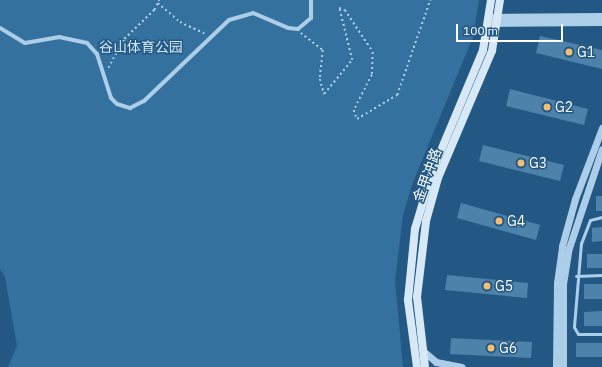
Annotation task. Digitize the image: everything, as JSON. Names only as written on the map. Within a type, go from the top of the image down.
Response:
[{"type":"main road","name":"金甲冲路","points":[[417,367],[408,300],[417,219],[432,172],[483,50],[490,20],[491,0]]},
{"type":"main road","name":"金甲冲路","points":[[425,367],[422,349],[417,281],[426,221],[438,178],[492,51],[499,20],[500,0]]},
{"type":"street","points":[[0,28],[25,43],[59,37],[78,38],[93,47],[117,104],[137,106],[211,35],[229,20],[246,13],[298,29],[311,18],[311,0]]},
{"type":"street","points":[[499,20],[602,16]]},
{"type":"street","points":[[490,20],[602,22]]},
{"type":"street","points":[[556,367],[557,283],[562,246],[575,199],[602,128]]},
{"type":"street","points":[[563,367],[564,284],[569,248],[602,148]]},
{"type":"street","points":[[422,349],[436,362],[462,367]]},
{"type":"lane","points":[[602,217],[593,218],[587,224],[576,276],[576,331],[582,335],[602,334]]},
{"type":"lane","points":[[576,276],[602,275]]},
{"type":"path","points":[[298,29],[323,50],[320,79],[324,94],[352,60],[339,8],[345,10],[374,52],[372,75],[354,110],[357,119],[397,95],[430,0]]},
{"type":"path","points":[[102,70],[112,65],[124,39],[159,1],[180,22],[211,35]]},
{"type":"green space","name":"谷山体育公园","points":[[0,0],[479,0],[473,37],[413,182],[403,215],[395,281],[403,367],[8,367],[17,346],[5,277],[0,269]]},
{"type":"building","name":"G1","points":[[540,36],[602,50],[602,69],[536,53]]},
{"type":"building","name":"G2","points":[[510,89],[588,109],[584,125],[506,106]]},
{"type":"building","name":"G3","points":[[483,145],[564,165],[560,181],[479,161]]},
{"type":"building","points":[[596,196],[602,196],[602,211],[596,211]]},
{"type":"building","name":"G4","points":[[461,203],[540,225],[536,240],[457,218]]},
{"type":"building","points":[[602,227],[602,241],[592,242],[592,228]]},
{"type":"building","points":[[587,254],[602,254],[602,268],[587,268]]},
{"type":"building","name":"G5","points":[[447,275],[528,283],[527,298],[445,290]]},
{"type":"building","points":[[584,284],[602,284],[602,299],[584,299]]},
{"type":"building","points":[[602,311],[602,326],[584,326],[584,312]]},
{"type":"building","name":"G6","points":[[451,338],[532,342],[531,358],[450,354]]},
{"type":"building","points":[[576,343],[602,343],[602,357],[576,357]]},
{"type":"place","name":"G1","points":[[569,52]]},
{"type":"place","name":"G2","points":[[547,107]]},
{"type":"place","name":"G3","points":[[521,163]]},
{"type":"place","name":"G4","points":[[499,221]]},
{"type":"place","name":"G5","points":[[487,286]]},
{"type":"place","name":"G6","points":[[491,348]]}]
